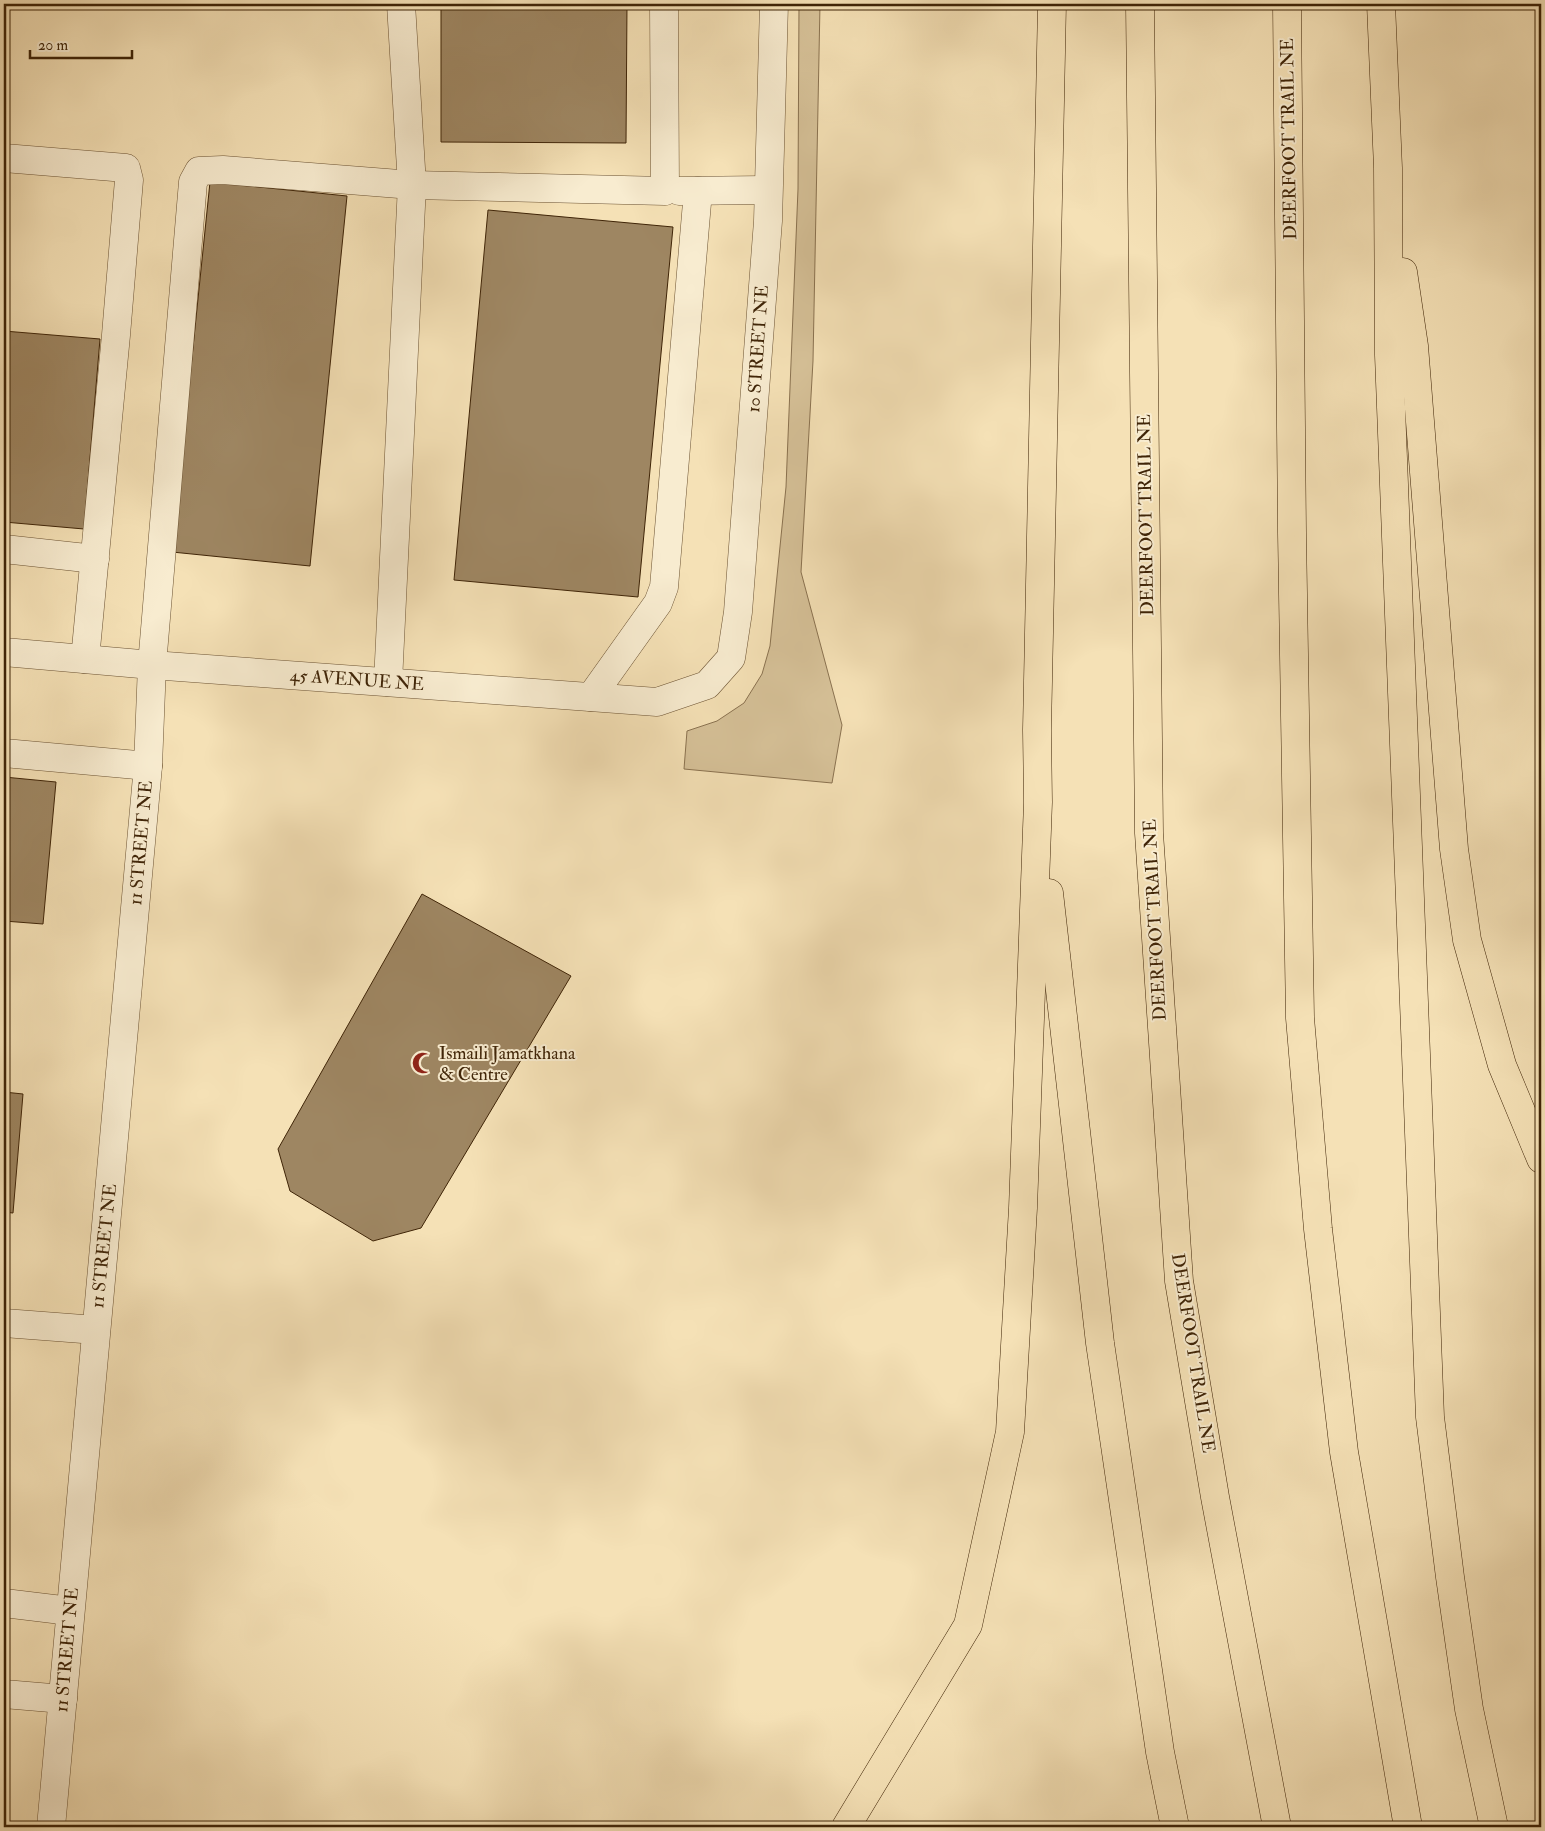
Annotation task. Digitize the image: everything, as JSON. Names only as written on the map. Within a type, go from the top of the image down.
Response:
[{"type":"highway","points":[[846,1827],[968,1626],[1010,1432],[1024,1208],[1038,802],[1037,730],[1052,4]]},
{"type":"highway","name":"DEERFOOT TRAIL NE","points":[[1140,4],[1149,833],[1179,1281],[1213,1487],[1276,1827]]},
{"type":"highway","name":"DEERFOOT TRAIL NE","points":[[1287,4],[1293,612],[1300,1018],[1318,1229],[1344,1452],[1408,1827]]},
{"type":"highway","points":[[1381,4],[1388,168],[1389,355],[1430,1417],[1469,1709],[1494,1827]]},
{"type":"highway","points":[[1388,168],[1414,346],[1453,839],[1467,940],[1502,1065],[1541,1159]]},
{"type":"highway","points":[[1038,802],[1100,1343],[1160,1752],[1175,1827]]},
{"type":"street","points":[[388,682],[412,186],[401,4]]},
{"type":"street","points":[[664,4],[665,190]]},
{"type":"street","name":"10 STREET NE","points":[[707,685],[731,658],[738,612],[768,221],[774,4]]},
{"type":"street","points":[[4,158],[126,168],[129,180],[85,659]]},
{"type":"street","name":"11 STREET NE","points":[[51,1827],[148,766],[152,665],[193,182],[198,171],[223,170],[412,186]]},
{"type":"street","points":[[412,186],[768,190]]},
{"type":"street","points":[[590,697],[658,603],[664,587],[698,190]]},
{"type":"street","points":[[4,549],[95,559]]},
{"type":"street","name":"45 AVENUE NE","points":[[4,652],[152,665],[657,702],[707,685]]},
{"type":"street","points":[[4,753],[148,766]]},
{"type":"street","points":[[4,1323],[96,1330]]},
{"type":"street","points":[[4,1603],[70,1611]]},
{"type":"street","points":[[4,1694],[63,1699]]},
{"type":"shaded area","points":[[799,4],[820,4],[813,361],[801,572],[842,725],[832,783],[684,769],[687,731],[717,721],[744,703],[762,674],[770,646],[786,487],[798,189]]},
{"type":"building","points":[[441,4],[627,4],[626,143],[441,142]]},
{"type":"building","points":[[210,182],[347,196],[310,566],[172,552]]},
{"type":"building","points":[[488,210],[673,227],[638,597],[454,580]]},
{"type":"building","points":[[4,331],[100,339],[84,529],[4,522]]},
{"type":"building","points":[[4,777],[56,782],[43,924],[4,921]]},
{"type":"building","name":"Ismaili Jamatkhana & Centre","points":[[422,894],[571,976],[421,1228],[373,1241],[290,1191],[278,1149]]},
{"type":"building","points":[[4,1092],[23,1094],[13,1213],[4,1212]]},
{"type":"place","name":"Ismaili Jamatkhana & Centre","points":[[423,1063]]}]
